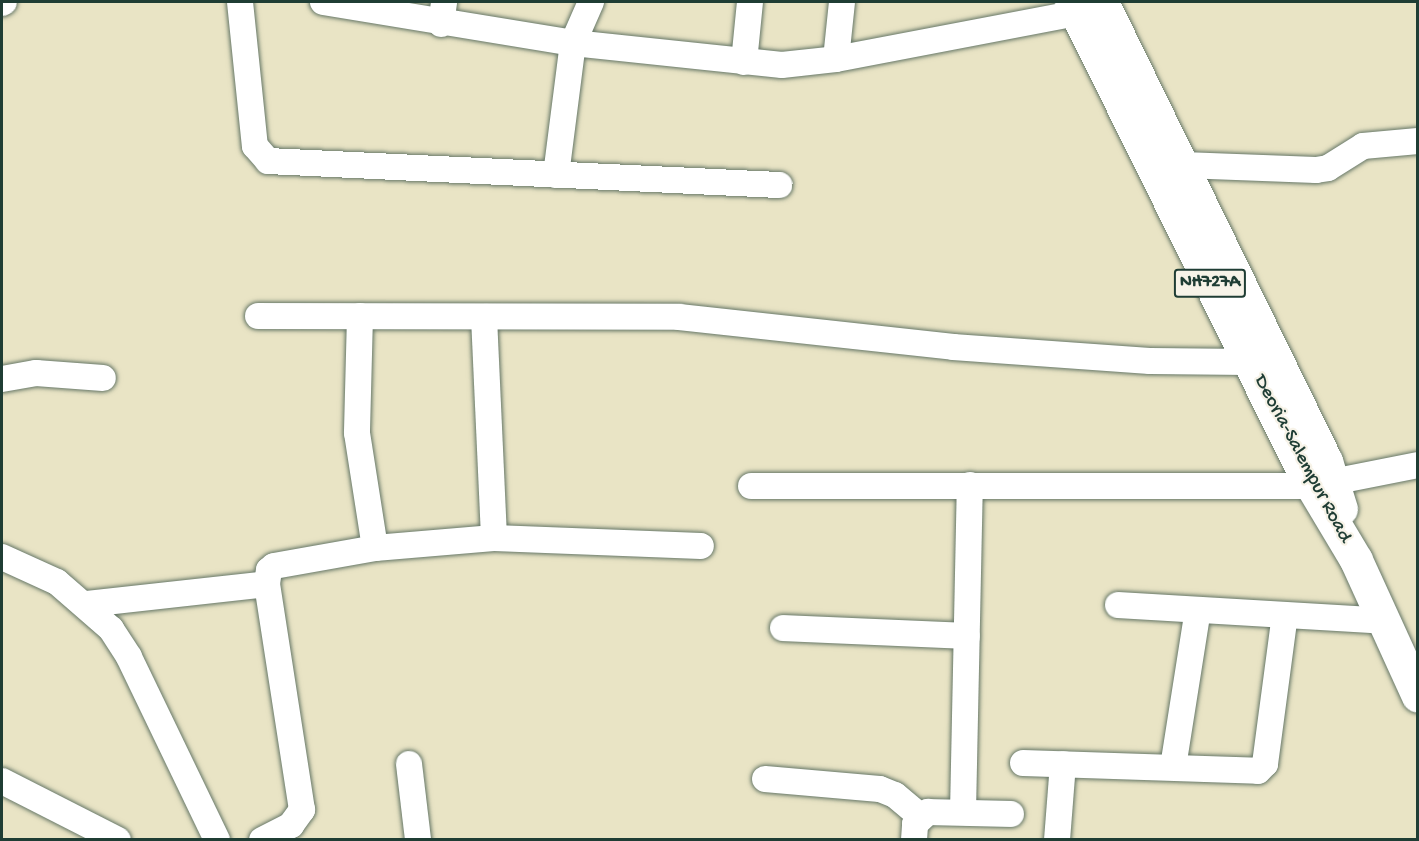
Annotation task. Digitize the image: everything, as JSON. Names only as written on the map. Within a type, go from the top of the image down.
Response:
[{"type":"highway","name":"Deoria-Salempur Road","points":[[1084,6],[1183,165],[1326,461],[1322,484]]},
{"type":"highway","name":"Deoria-Salempur Road","points":[[1084,6],[1249,362],[1322,484],[1384,621]]},
{"type":"highway","name":"NH727A","points":[[1384,621],[1418,696]]},
{"type":"street","points":[[240,2],[255,146],[268,161],[779,186]]},
{"type":"street","points":[[323,2],[442,13],[573,43],[782,65],[836,59],[1084,6]]},
{"type":"street","points":[[556,175],[573,43],[591,2]]},
{"type":"street","points":[[744,62],[750,2]]},
{"type":"street","points":[[836,59],[842,2]]},
{"type":"street","points":[[1183,165],[1316,170],[1328,168],[1363,147],[1418,141]]},
{"type":"street","points":[[258,316],[679,317],[952,347],[1150,361],[1249,362]]},
{"type":"street","points":[[360,316],[357,432],[375,548]]},
{"type":"street","points":[[484,317],[494,538]]},
{"type":"street","points":[[2,379],[36,373],[104,378]]},
{"type":"street","points":[[751,486],[1322,484],[1418,465]]},
{"type":"street","points":[[963,812],[970,485]]},
{"type":"street","points":[[262,840],[291,825],[302,810],[267,584],[269,570],[274,566],[375,548],[494,538],[701,546]]},
{"type":"street","points":[[2,557],[57,582],[87,604],[111,629],[129,657],[217,840]]},
{"type":"street","points":[[87,604],[267,584]]},
{"type":"street","points":[[1118,605],[1384,621]]},
{"type":"street","points":[[1173,767],[1198,610]]},
{"type":"street","points":[[1023,763],[1173,767],[1252,772],[1262,768],[1285,615]]},
{"type":"street","points":[[783,628],[967,636]]},
{"type":"street","points":[[409,764],[418,840]]},
{"type":"street","points":[[1058,840],[1063,764]]},
{"type":"street","points":[[765,779],[880,789],[895,795],[917,828],[928,812],[1011,814]]},
{"type":"street","points":[[2,781],[118,840]]}]
